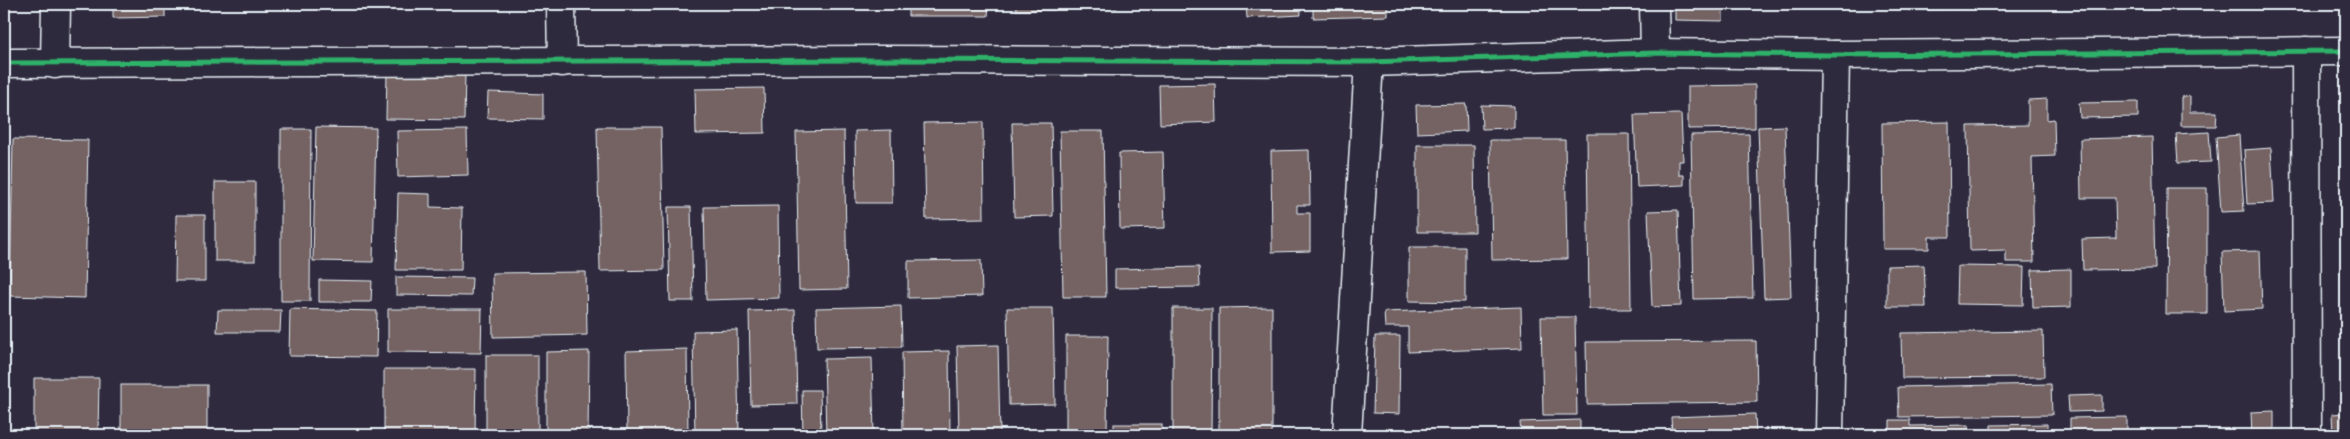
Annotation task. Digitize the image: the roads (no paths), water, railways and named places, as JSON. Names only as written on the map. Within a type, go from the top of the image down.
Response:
[{"type":"street","points":[[55,64],[56,4]]},
{"type":"street","points":[[561,4],[562,62]]},
{"type":"street","points":[[1654,4],[1655,54]]},
{"type":"street","points":[[2306,51],[2307,435]]},
{"type":"street","points":[[4,63],[881,60],[1369,62],[1655,54],[1835,55],[2346,51]]},
{"type":"street","points":[[1829,435],[1835,55]]},
{"type":"street","points":[[1347,435],[1369,62]]}]
